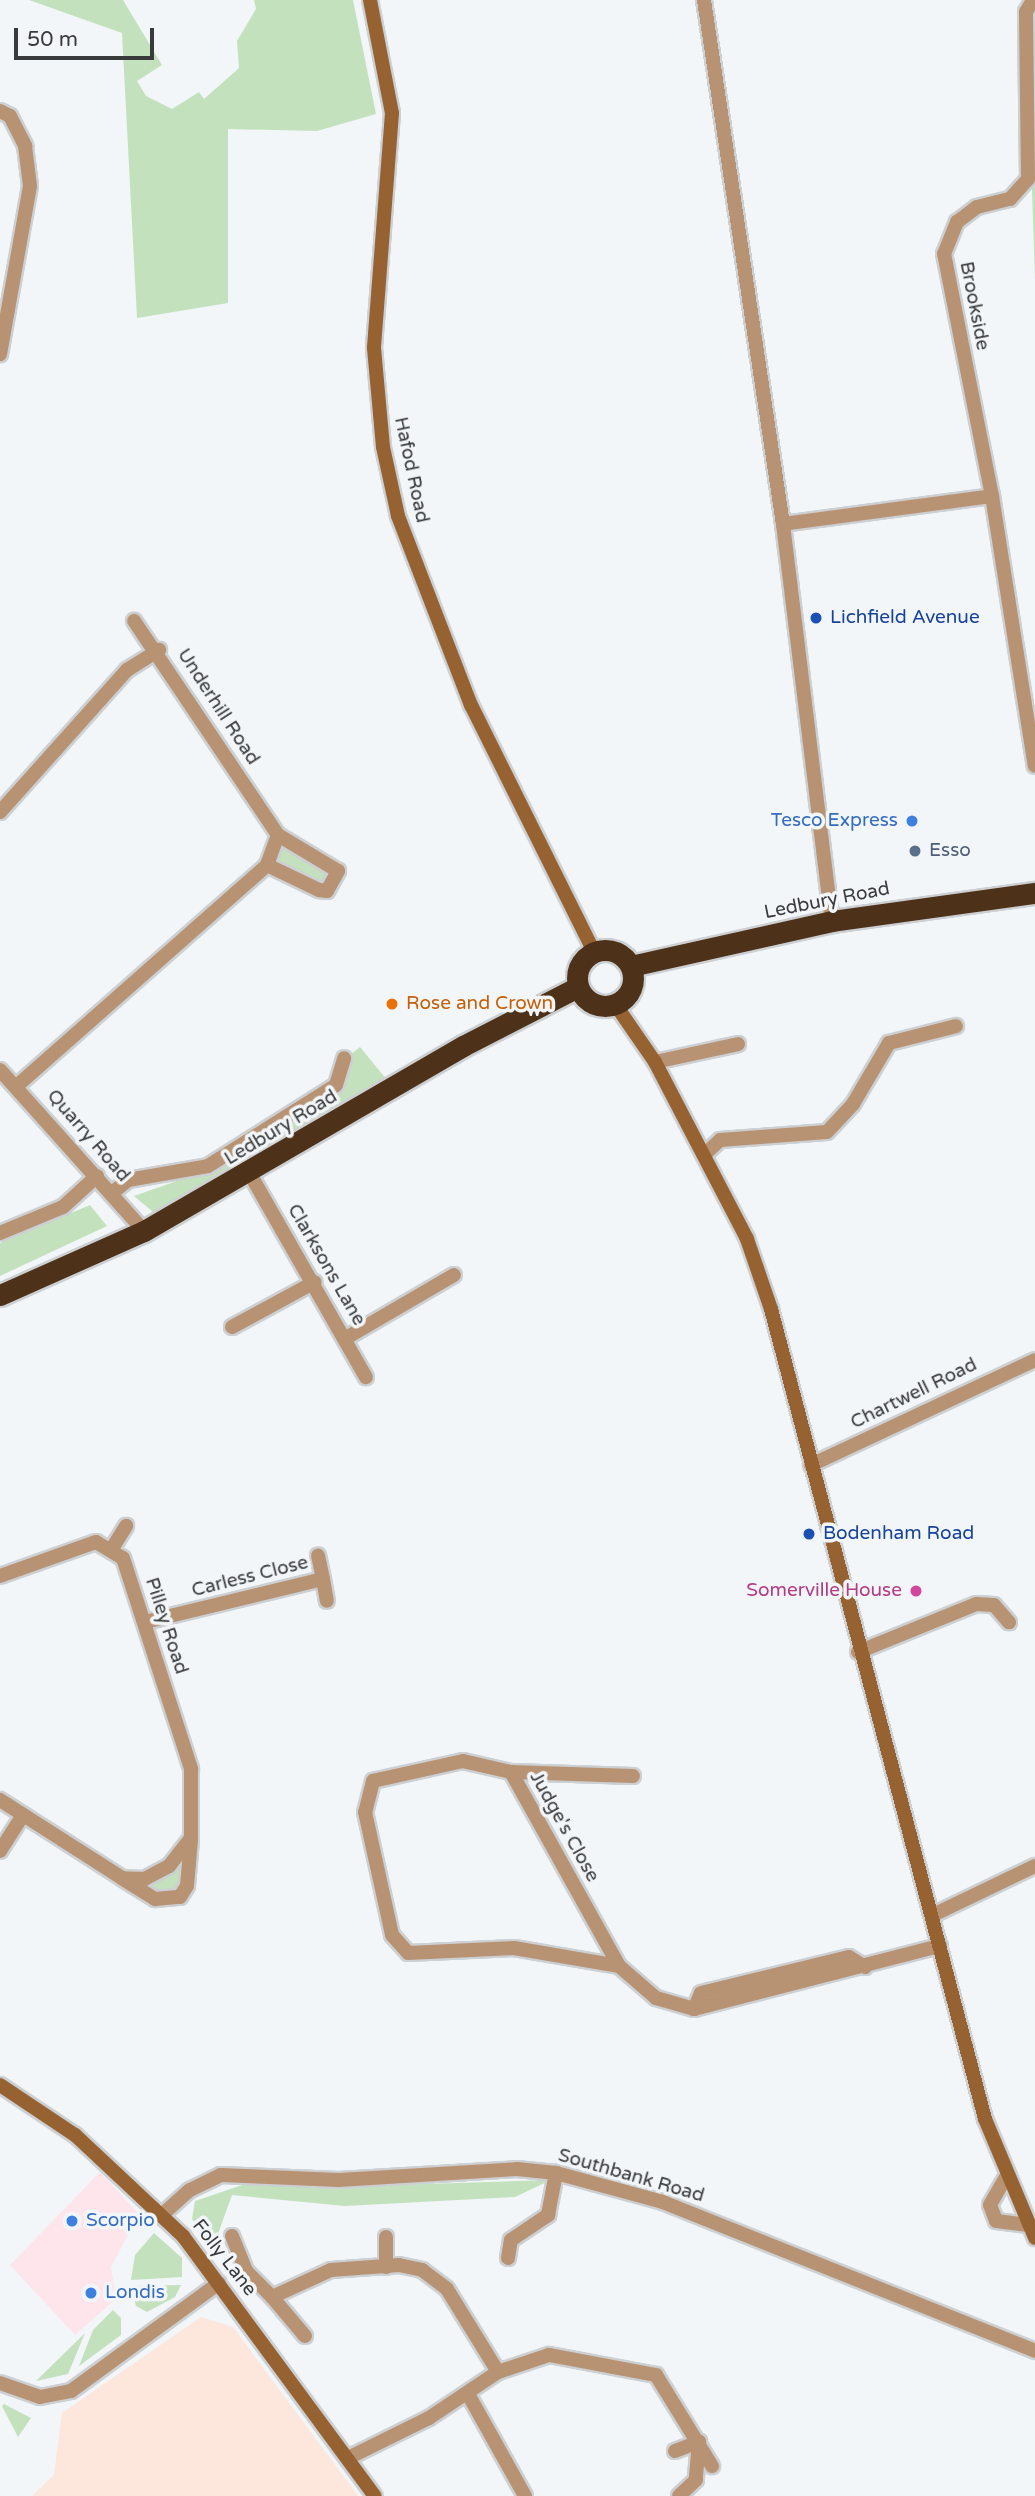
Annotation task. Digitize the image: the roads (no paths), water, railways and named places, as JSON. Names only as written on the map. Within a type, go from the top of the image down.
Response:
[{"type":"highway","name":"Ledbury Road","points":[[631,966],[832,921],[1035,893]]},
{"type":"highway","points":[[594,952],[616,952],[631,966],[632,988],[615,1004],[594,1003],[578,987],[581,962],[594,952]]},
{"type":"highway","name":"Ledbury Road","points":[[0,1295],[144,1231],[250,1174],[463,1046],[578,987]]},
{"type":"street","name":"Hafod Road","points":[[370,0],[392,113],[374,348],[383,447],[398,516],[471,705],[594,952]]},
{"type":"street","points":[[704,0],[783,524],[832,921]]},
{"type":"street","name":"Brookside","points":[[1034,0],[1026,12],[1028,180],[1010,199],[977,207],[957,222],[944,254],[992,496],[1035,766]]},
{"type":"street","points":[[0,111],[10,116],[25,146],[30,186],[0,354]]},
{"type":"street","points":[[783,524],[992,496]]},
{"type":"street","points":[[134,621],[159,650]]},
{"type":"street","name":"Underhill Road","points":[[0,812],[127,670],[159,650],[278,835],[338,870],[327,891],[319,890],[267,865]]},
{"type":"street","points":[[19,1084],[267,865],[278,835]]},
{"type":"street","points":[[615,1004],[655,1062],[751,1251],[811,1465],[858,1652],[1006,2177],[1035,2238]]},
{"type":"street","points":[[704,1156],[720,1140],[827,1132],[848,1112],[889,1043],[956,1026]]},
{"type":"street","points":[[655,1062],[738,1044]]},
{"type":"street","name":"Ledbury Road","points":[[112,1193],[128,1180],[208,1166],[336,1085],[344,1058]]},
{"type":"street","name":"Quarry Road","points":[[0,1070],[19,1084],[144,1231]]},
{"type":"street","name":"Clarksons Lane","points":[[250,1174],[315,1282],[366,1377]]},
{"type":"street","points":[[0,1233],[63,1207],[97,1176]]},
{"type":"street","points":[[346,1338],[454,1275]]},
{"type":"street","points":[[232,1327],[315,1282]]},
{"type":"street","name":"Chartwell Road","points":[[811,1465],[1035,1360]]},
{"type":"street","points":[[0,1576],[96,1542],[113,1547],[126,1526]]},
{"type":"street","name":"Pilley Road","points":[[0,1800],[155,1899],[180,1897],[187,1886],[191,1838],[191,1769],[123,1558],[113,1547]]},
{"type":"street","name":"Carless Close","points":[[318,1556],[327,1601]]},
{"type":"street","name":"Carless Close","points":[[145,1622],[323,1579]]},
{"type":"street","points":[[858,1652],[976,1604],[995,1605],[1009,1622]]},
{"type":"street","name":"Judge's Close","points":[[619,1966],[513,1948],[408,1953],[392,1935],[365,1812],[373,1781],[463,1760],[512,1772],[619,1966],[656,1997],[694,2009],[701,1993],[849,1957],[865,1967],[940,1946]]},
{"type":"street","points":[[512,1772],[633,1776]]},
{"type":"street","points":[[0,1851],[23,1815]]},
{"type":"street","points":[[122,1878],[145,1879],[169,1866],[191,1838]]},
{"type":"street","points":[[933,1915],[1035,1867]]},
{"type":"street","name":"Folly Lane","points":[[0,2085],[75,2134],[163,2214],[351,2457],[375,2496]]},
{"type":"street","name":"Southbank Road","points":[[163,2214],[190,2190],[221,2175],[339,2180],[517,2169],[556,2173],[663,2202],[1035,2351]]},
{"type":"street","points":[[508,2258],[511,2241],[548,2215],[556,2173]]},
{"type":"street","points":[[1006,2177],[990,2205],[996,2221],[1027,2225]]},
{"type":"street","points":[[232,2236],[246,2271],[305,2336]]},
{"type":"street","points":[[386,2237],[386,2267]]},
{"type":"street","points":[[272,2297],[331,2270],[386,2267],[422,2270],[447,2288],[498,2372]]},
{"type":"street","points":[[0,2383],[40,2397],[71,2391],[219,2283]]},
{"type":"street","points":[[351,2457],[468,2394],[498,2372],[549,2356],[642,2369],[666,2385],[712,2466]]},
{"type":"street","points":[[468,2394],[525,2496]]},
{"type":"street","points":[[675,2451],[699,2442]]},
{"type":"street","points":[[679,2496],[696,2480],[699,2442]]},
{"type":"place","name":"Lichfield Avenue","points":[[816,618]]},
{"type":"place","name":"Tesco Express","points":[[912,821]]},
{"type":"place","name":"Esso","points":[[915,851]]},
{"type":"place","name":"Rose and Crown","points":[[392,1004]]},
{"type":"place","name":"Bodenham Road","points":[[809,1534]]},
{"type":"place","name":"Somerville House","points":[[916,1591]]},
{"type":"place","name":"Scorpio","points":[[72,2221]]},
{"type":"place","name":"Londis","points":[[91,2293]]}]
